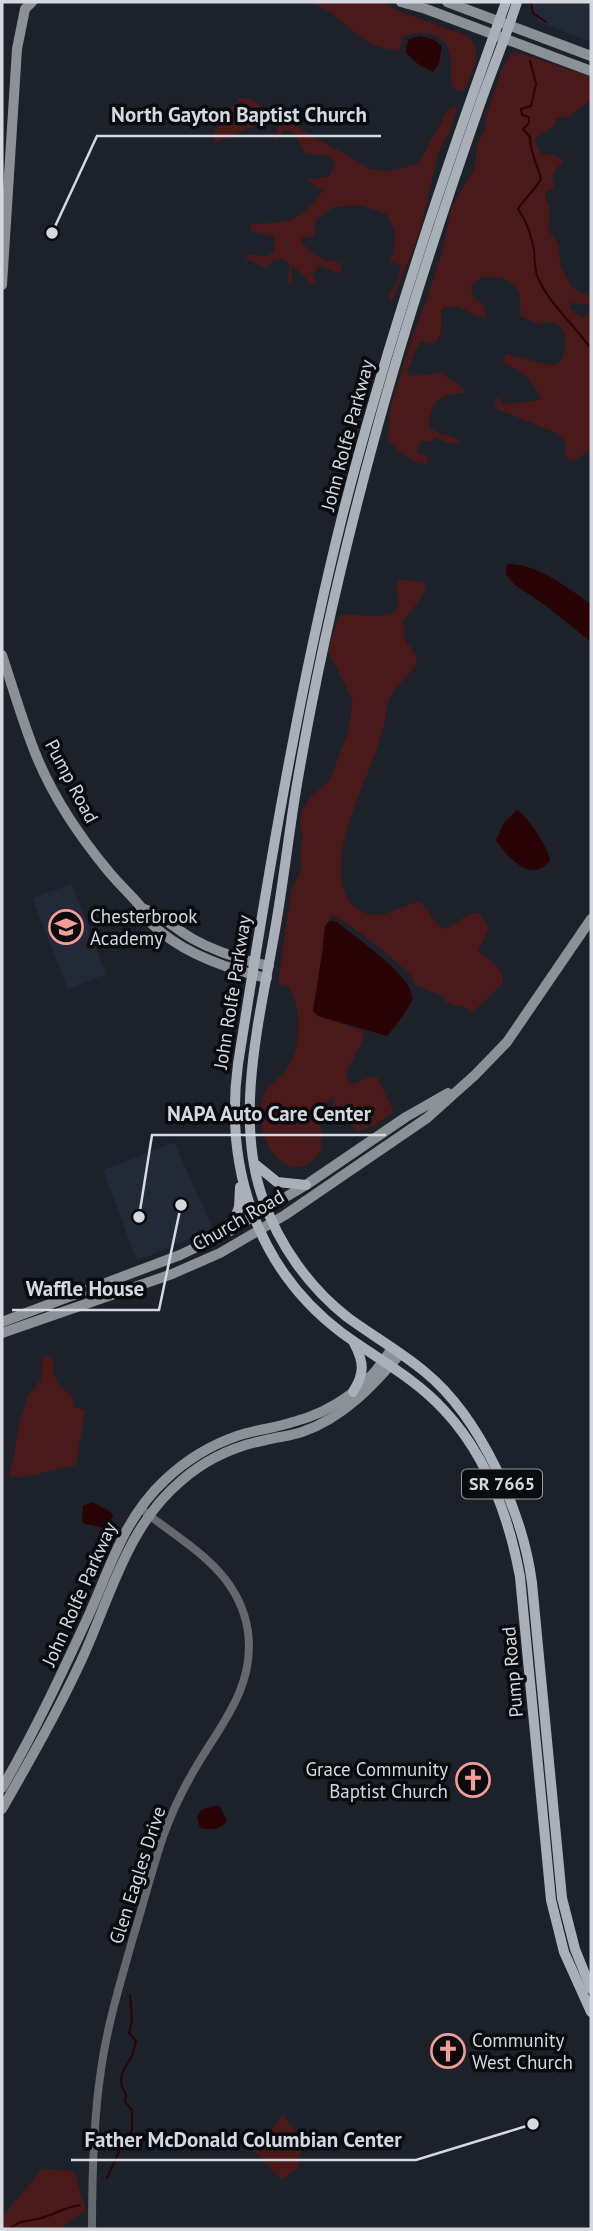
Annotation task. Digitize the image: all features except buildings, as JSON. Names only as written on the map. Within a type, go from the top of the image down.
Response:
[{"type":"main road","points":[[401,2],[591,71]]},
{"type":"main road","points":[[447,2],[591,56]]},
{"type":"main road","name":"John Rolfe Parkway","points":[[504,23],[506,2]]},
{"type":"main road","name":"John Rolfe Parkway","points":[[387,1364],[315,1309],[273,1256],[254,1217],[241,1174],[236,1144],[234,1098],[254,962],[294,735],[345,507],[418,251],[504,23],[517,2]]},
{"type":"main road","points":[[2,285],[16,68],[19,35],[27,4]]},
{"type":"main road","name":"John Rolfe Parkway","points":[[396,1351],[344,1315],[318,1289],[287,1250],[267,1209],[253,1162],[249,1121],[250,1093],[309,716],[355,513],[423,275],[499,36]]},
{"type":"main road","name":"Pump Road","points":[[2,655],[36,755],[47,778],[89,847],[141,908],[151,924],[211,961],[267,978]]},
{"type":"main road","name":"Pump Road","points":[[141,908],[153,911],[191,938],[213,949],[236,959],[270,965]]},
{"type":"main road","name":"Church Road","points":[[2,1333],[186,1269],[220,1253],[273,1223],[427,1118],[507,1042],[591,919]]},
{"type":"main road","name":"Church Road","points":[[2,1322],[180,1255],[230,1231],[464,1084]]},
{"type":"main road","points":[[253,1162],[276,1182],[306,1185]]},
{"type":"main road","points":[[230,1231],[240,1203],[241,1174]]},
{"type":"main road","points":[[353,1340],[362,1362],[363,1373],[353,1392]]},
{"type":"main road","points":[[387,1364],[396,1351]]},
{"type":"main road","name":"Pump Road","points":[[396,1351],[437,1383],[478,1435],[508,1496],[523,1536],[534,1599],[562,1898],[575,1949],[591,1989]]},
{"type":"main road","name":"John Rolfe Parkway","points":[[2,1788],[47,1704],[116,1550],[173,1472],[210,1448],[237,1436],[308,1418],[365,1384],[387,1364]]},
{"type":"main road","name":"John Rolfe Parkway","points":[[2,1809],[67,1690],[144,1511],[205,1463],[245,1445],[291,1435],[313,1427],[359,1398],[387,1364]]},
{"type":"main road","name":"Pump Road","points":[[387,1364],[432,1397],[463,1434],[485,1471],[511,1534],[520,1577],[551,1900],[564,1952],[591,2012]]},
{"type":"street","name":"Glen Eagles Drive","points":[[92,2229],[99,2082],[113,2009],[165,1830],[188,1780],[235,1706],[248,1664],[246,1619],[229,1582],[201,1553],[144,1511]]},
{"type":"shaded area","points":[[306,2],[386,4],[465,35],[475,46],[476,60],[465,89],[458,91],[451,86],[450,55],[439,37],[417,33],[403,37],[399,50],[387,49],[368,42],[325,9]]},
{"type":"shaded area","points":[[532,2],[591,2],[591,42],[539,22],[531,7]]},
{"type":"shaded area","points":[[419,36],[433,39],[442,46],[439,63],[433,72],[419,65],[406,53],[409,39]]},
{"type":"shaded area","points":[[517,52],[591,77],[591,100],[568,117],[555,118],[556,125],[535,138],[542,154],[563,160],[552,176],[555,189],[546,191],[550,219],[548,230],[559,245],[560,265],[571,286],[578,292],[591,296],[588,304],[571,303],[569,308],[580,317],[585,317],[591,309],[591,450],[574,461],[568,459],[564,454],[567,443],[559,434],[497,409],[494,403],[499,396],[503,404],[541,399],[527,377],[504,363],[505,354],[551,365],[561,361],[566,339],[553,321],[538,324],[520,316],[520,295],[516,287],[504,279],[489,277],[476,281],[471,286],[472,295],[484,306],[486,317],[474,315],[458,307],[444,307],[438,339],[432,344],[420,341],[407,371],[411,376],[441,373],[465,389],[463,393],[448,395],[437,401],[429,419],[429,427],[459,443],[449,443],[436,438],[430,442],[422,441],[416,453],[425,455],[428,459],[427,463],[420,464],[402,453],[388,439],[391,406],[442,252],[452,206],[474,169],[478,142],[484,132],[501,71],[511,53]]},
{"type":"shaded area","points":[[239,98],[255,102],[370,169],[390,171],[418,164],[449,108],[455,105],[457,109],[449,133],[439,150],[419,235],[391,303],[388,295],[397,283],[401,266],[390,261],[395,248],[395,232],[387,214],[359,205],[333,207],[315,221],[315,236],[300,238],[316,256],[340,263],[342,268],[338,274],[320,265],[312,275],[315,282],[311,284],[293,266],[292,282],[288,284],[289,264],[282,259],[274,260],[266,268],[246,259],[248,254],[264,257],[274,252],[274,237],[251,231],[250,224],[285,222],[299,216],[323,191],[307,180],[329,176],[336,162],[326,155],[306,154],[292,131],[283,131],[276,143],[277,125],[271,119],[215,143],[214,133]]},
{"type":"shaded area","points":[[508,564],[542,572],[591,604],[591,642],[515,585],[506,574]]},
{"type":"shaded area","points":[[399,579],[426,583],[420,599],[403,621],[405,640],[416,655],[417,664],[388,702],[384,726],[344,840],[342,885],[351,903],[368,914],[381,915],[419,902],[444,929],[469,915],[479,913],[489,928],[478,951],[498,968],[503,983],[473,1012],[461,1005],[458,1007],[447,1003],[442,996],[415,985],[406,970],[385,952],[332,916],[325,926],[318,1016],[360,1030],[364,1034],[346,1079],[353,1084],[372,1076],[377,1077],[394,1112],[376,1125],[357,1131],[346,1120],[345,1109],[342,1107],[337,1112],[331,1111],[334,1101],[330,1098],[319,1107],[322,1135],[320,1152],[306,1165],[294,1167],[278,1158],[269,1147],[262,1127],[261,1111],[266,1090],[288,1067],[298,1037],[296,1004],[287,986],[278,984],[291,891],[302,868],[302,810],[311,797],[330,780],[347,735],[353,701],[328,651],[339,615],[381,616],[395,611],[399,604],[396,583]]},
{"type":"shaded area","points":[[517,810],[532,826],[549,855],[550,861],[543,867],[535,870],[520,866],[506,854],[496,840],[504,823]]},
{"type":"shaded area","points":[[72,884],[106,974],[68,989],[32,898]]},
{"type":"shaded area","points":[[330,921],[337,922],[395,969],[411,991],[410,1004],[387,1036],[318,1016],[313,1011],[325,926]]},
{"type":"shaded area","points":[[174,1142],[213,1229],[137,1261],[103,1170]]},
{"type":"shaded area","points":[[47,1356],[53,1361],[57,1382],[73,1397],[73,1406],[85,1411],[76,1465],[23,1477],[11,1477],[9,1474],[19,1424],[28,1396],[41,1379],[43,1357]]},
{"type":"shaded area","points":[[92,1502],[111,1512],[113,1516],[106,1528],[84,1524],[82,1521],[83,1506]]},
{"type":"shaded area","points":[[220,1806],[227,1821],[215,1829],[200,1828],[197,1817],[201,1810]]},
{"type":"shaded area","points":[[283,2115],[301,2138],[299,2167],[282,2180],[255,2152]]},
{"type":"shaded area","points":[[42,2169],[74,2171],[86,2210],[59,2229],[2,2229],[2,2217]]},
{"type":"waterway","points":[[531,2],[533,13],[546,22]]},
{"type":"waterway","points":[[530,61],[536,84],[531,106],[521,109],[522,115],[529,117],[529,123],[523,129],[530,137],[532,153],[541,179],[518,209],[530,234],[536,271],[543,288],[591,349]]},
{"type":"waterway","points":[[107,2178],[119,2152],[117,2145],[132,2131],[132,2110],[125,2102],[126,2094],[121,2084],[123,2071],[132,2056],[136,2041],[129,2033],[132,2020],[130,1995]]},
{"type":"waterway","points":[[10,2229],[21,2222],[80,2205]]},
{"type":"place","name":"North Gayton Baptist Church","points":[[52,233]]},
{"type":"place","name":"Chesterbrook Academy","points":[[66,927]]},
{"type":"place","name":"Waffle House","points":[[181,1205]]},
{"type":"place","name":"NAPA Auto Care Center","points":[[139,1217]]},
{"type":"place","name":"Grace Community Baptist Church","points":[[473,1780]]},
{"type":"place","name":"Community West Church","points":[[448,2051]]},
{"type":"place","name":"Father McDonald Columbian Center","points":[[533,2124]]}]
